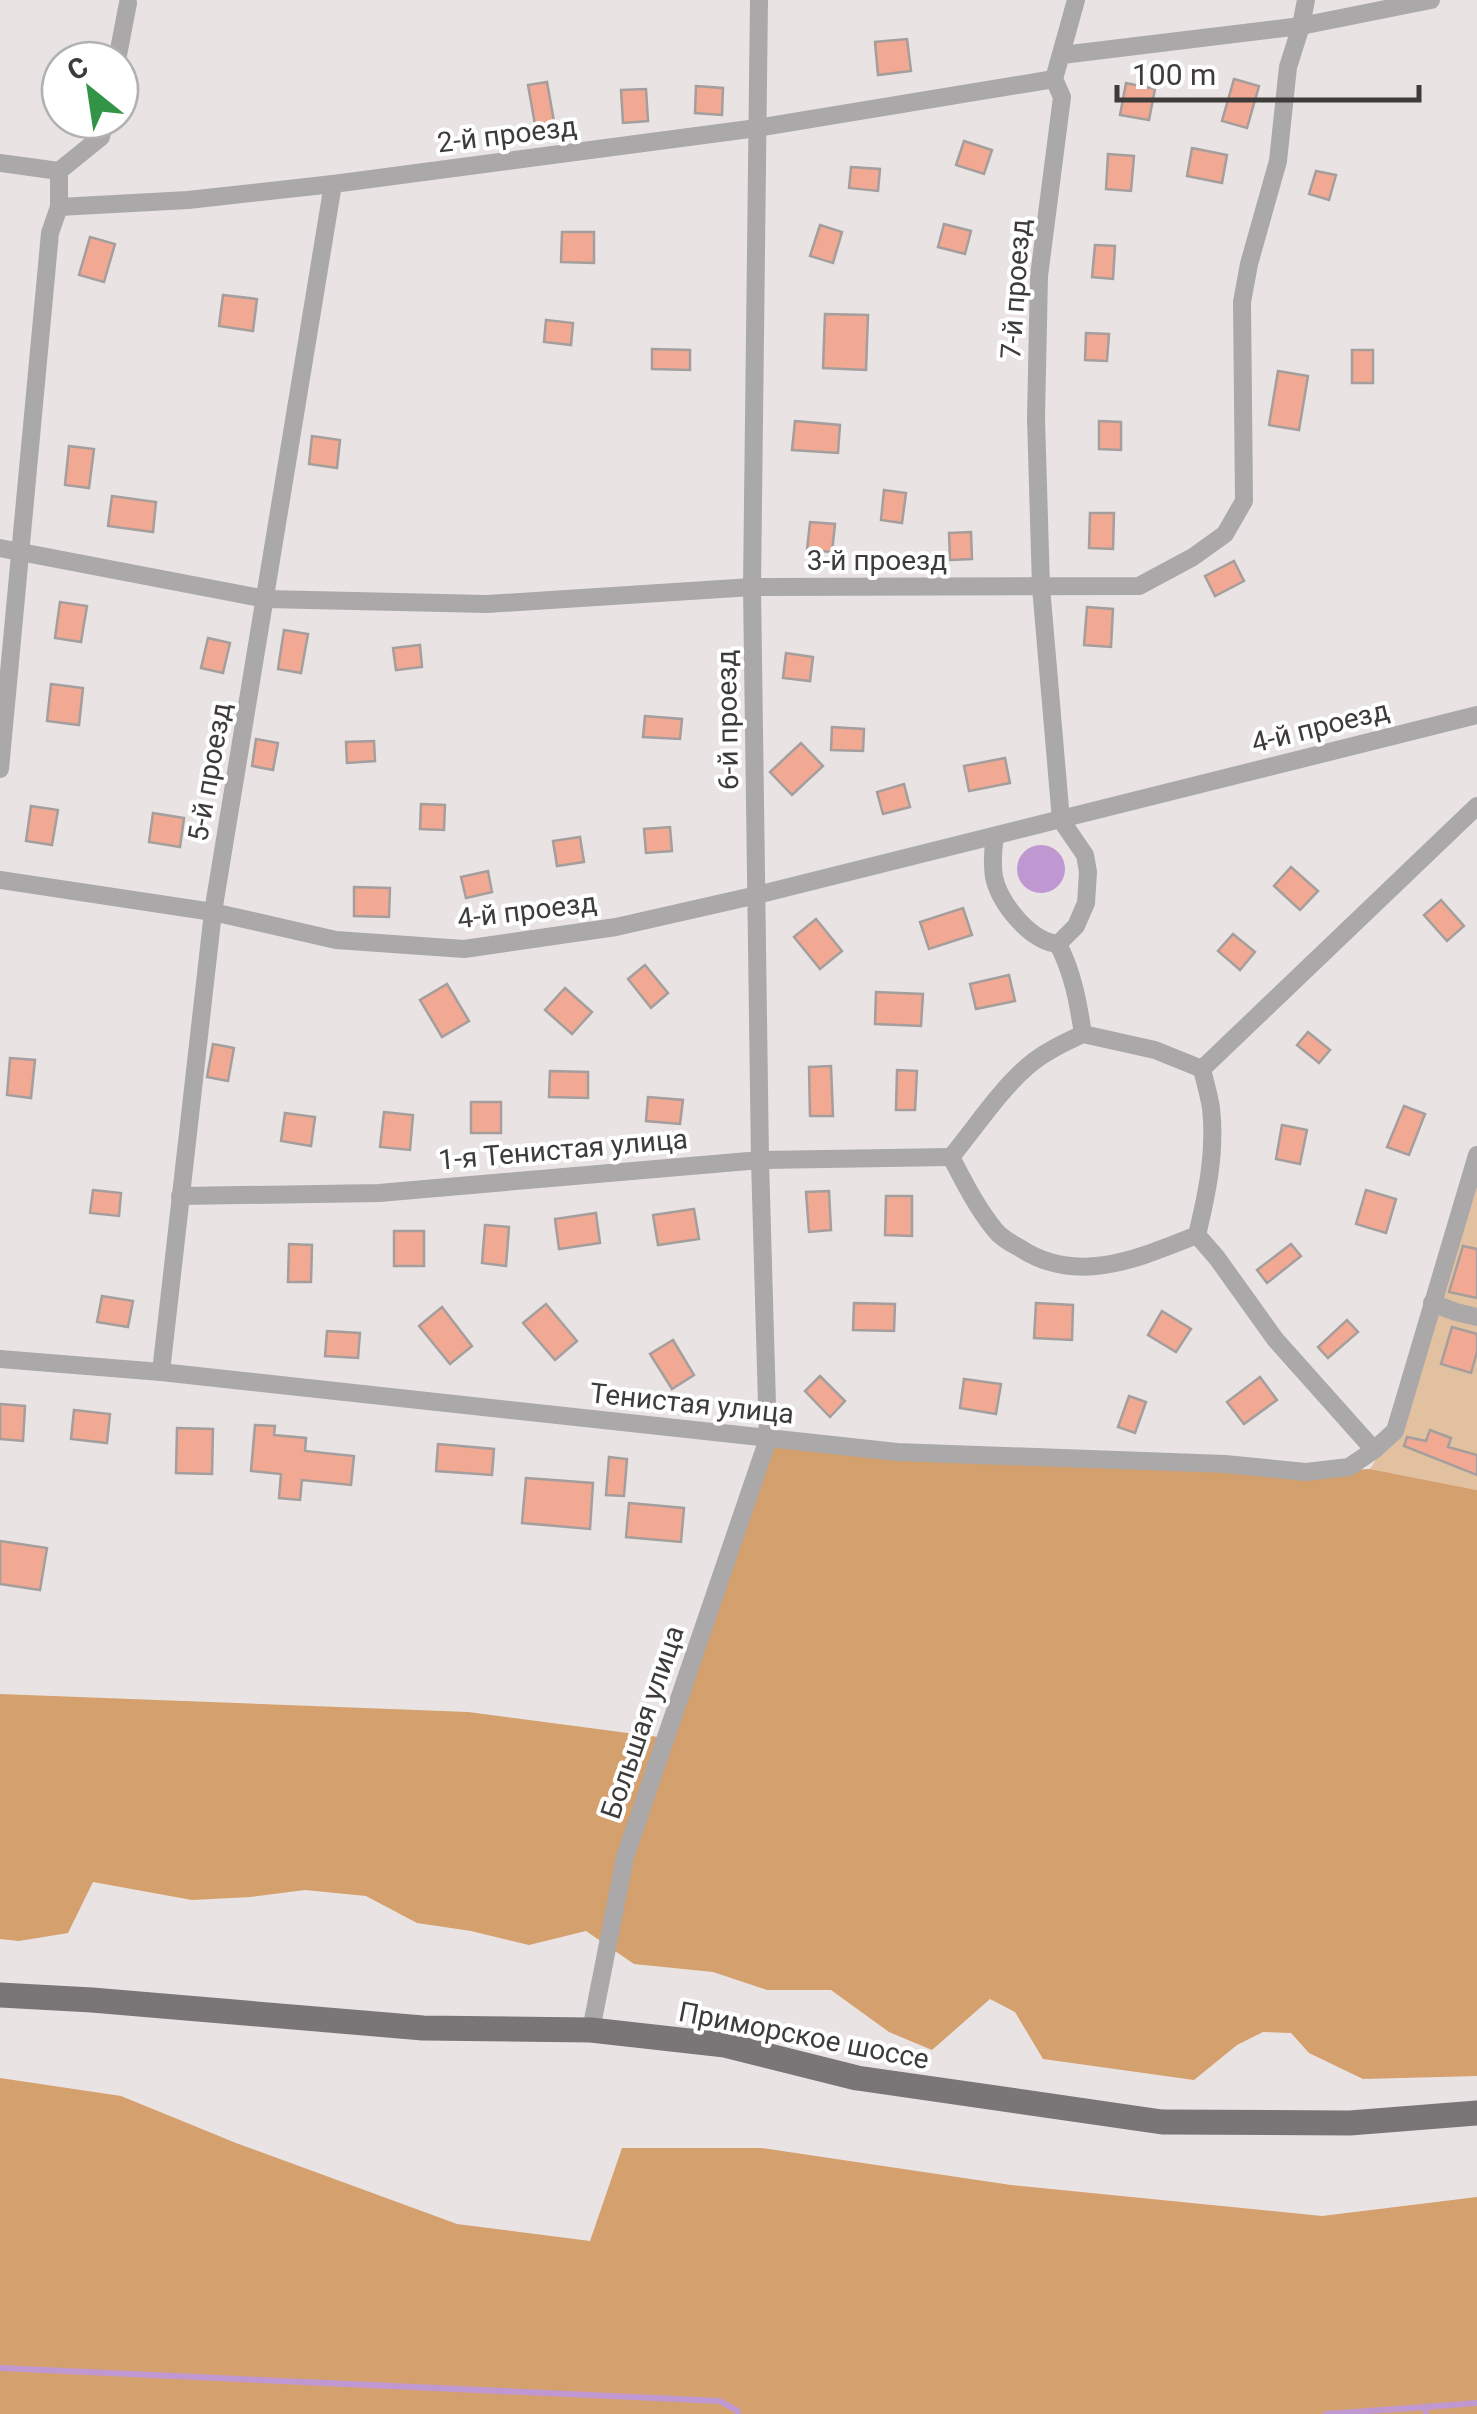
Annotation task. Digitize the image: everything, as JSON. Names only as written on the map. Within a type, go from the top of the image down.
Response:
[{"type":"main road","name":"Приморское шоссе","points":[[0,1994],[423,2028],[591,2030],[725,2045],[856,2078],[1162,2122],[1350,2123],[1477,2113]]},
{"type":"street","name":"6-й проезд","points":[[759,0],[752,587],[768,1439]]},
{"type":"street","name":"7-й проезд","points":[[1061,820],[1042,587],[1036,418],[1038,293],[1062,97],[1054,79],[1076,0]]},
{"type":"street","name":"3-й проезд","points":[[0,548],[266,599],[487,604],[752,587],[1139,586],[1193,557],[1225,534],[1244,501],[1242,302],[1248,264],[1278,161],[1288,67],[1306,0]]},
{"type":"street","points":[[1062,55],[1301,26],[1432,0]]},
{"type":"street","points":[[120,40],[128,3]]},
{"type":"street","name":"2-й проезд","points":[[59,207],[188,200],[333,184],[758,128],[1054,79]]},
{"type":"street","points":[[0,164],[59,171],[97,140]]},
{"type":"street","points":[[0,769],[50,233],[59,207],[59,171]]},
{"type":"street","name":"5-й проезд","points":[[161,1372],[213,912],[333,184]]},
{"type":"street","name":"4-й проезд","points":[[1061,820],[1477,715]]},
{"type":"street","points":[[1202,1069],[1477,806]]},
{"type":"street","points":[[1061,820],[1085,854],[1086,904],[1076,926],[1058,944],[1045,943],[1017,918],[1002,897],[994,877],[995,836],[1061,820]]},
{"type":"street","name":"4-й проезд","points":[[0,880],[213,912],[336,940],[464,949],[616,927],[995,836]]},
{"type":"street","points":[[1058,944],[1076,987],[1083,1034]]},
{"type":"street","points":[[1196,1236],[1139,1258],[1081,1269],[1034,1258],[997,1234],[951,1157],[1001,1092],[1030,1064],[1083,1034],[1155,1050],[1202,1069]]},
{"type":"street","points":[[1196,1236],[1208,1188],[1212,1139],[1211,1106],[1202,1069]]},
{"type":"street","name":"1-я Тенистая улица","points":[[180,1196],[378,1193],[760,1160],[951,1157]]},
{"type":"street","points":[[1196,1236],[1217,1258],[1275,1339],[1374,1450],[1395,1430],[1477,1157]]},
{"type":"street","points":[[1432,1303],[1477,1318]]},
{"type":"street","name":"Тенистая улица","points":[[0,1360],[161,1372],[897,1452],[1225,1464],[1306,1472],[1349,1467],[1374,1450]]},
{"type":"street","name":"Большая улица","points":[[591,2030],[625,1857],[768,1439]]},
{"type":"shaded area","points":[[1041,845],[1058,852],[1065,869],[1058,886],[1041,893],[1024,886],[1017,869],[1024,852]]},
{"type":"shaded area","points":[[1477,1155],[1477,1490],[1370,1469],[1395,1430]]},
{"type":"shaded area","points":[[786,1441],[1306,1472],[1370,1469],[1477,1490],[1477,2076],[1363,2079],[1309,2053],[1291,2033],[1263,2032],[1237,2045],[1194,2080],[1043,2059],[1015,2012],[990,1999],[932,2050],[889,2032],[831,1990],[767,1990],[713,1972],[634,1964],[586,1931],[529,1945],[417,1923],[366,1896],[305,1890],[192,1900],[93,1882],[68,1933],[19,1941],[0,1939],[0,1694],[468,1712],[666,1738],[763,1455]]},
{"type":"shaded area","points":[[0,2078],[121,2096],[457,2224],[590,2241],[622,2148],[762,2148],[1011,2185],[1322,2216],[1477,2197],[1477,2414],[0,2414]]},
{"type":"building","points":[[907,39],[911,71],[878,75],[875,42]]},
{"type":"building","points":[[1234,79],[1259,86],[1247,128],[1222,121]]},
{"type":"building","points":[[547,82],[555,127],[536,130],[528,85]]},
{"type":"building","points":[[1126,83],[1155,89],[1149,120],[1120,115]]},
{"type":"building","points":[[696,86],[723,88],[722,115],[695,113]]},
{"type":"building","points":[[646,89],[648,121],[623,123],[621,90]]},
{"type":"building","points":[[964,141],[992,150],[984,174],[956,165]]},
{"type":"building","points":[[1192,148],[1227,155],[1222,183],[1187,176]]},
{"type":"building","points":[[1108,154],[1134,156],[1131,191],[1106,189]]},
{"type":"building","points":[[851,167],[880,169],[878,191],[849,188]]},
{"type":"building","points":[[1316,171],[1336,175],[1329,200],[1309,194]]},
{"type":"building","points":[[944,224],[971,231],[965,254],[938,247]]},
{"type":"building","points":[[820,225],[842,232],[833,263],[810,256]]},
{"type":"building","points":[[562,232],[594,232],[594,263],[561,262]]},
{"type":"building","points":[[90,237],[115,244],[104,282],[79,275]]},
{"type":"building","points":[[1095,245],[1115,246],[1113,279],[1092,277]]},
{"type":"building","points":[[223,295],[257,299],[253,331],[219,326]]},
{"type":"building","points":[[825,314],[868,315],[866,370],[823,368]]},
{"type":"building","points":[[546,320],[573,323],[571,345],[544,342]]},
{"type":"building","points":[[1086,333],[1109,334],[1107,361],[1085,360]]},
{"type":"building","points":[[652,349],[690,350],[690,370],[652,369]]},
{"type":"building","points":[[1352,350],[1373,350],[1373,383],[1352,383]]},
{"type":"building","points":[[1278,371],[1308,376],[1299,430],[1269,425]]},
{"type":"building","points":[[795,421],[840,425],[838,453],[792,450]]},
{"type":"building","points":[[1099,421],[1121,422],[1121,450],[1099,449]]},
{"type":"building","points":[[312,436],[340,440],[337,468],[309,464]]},
{"type":"building","points":[[69,446],[94,449],[89,488],[65,485]]},
{"type":"building","points":[[884,490],[906,493],[902,523],[881,520]]},
{"type":"building","points":[[112,496],[156,502],[153,532],[108,526]]},
{"type":"building","points":[[1090,513],[1114,513],[1113,549],[1089,548]]},
{"type":"building","points":[[810,522],[835,524],[832,552],[807,550]]},
{"type":"building","points":[[971,532],[972,559],[950,560],[949,533]]},
{"type":"building","points":[[1234,561],[1244,581],[1215,596],[1205,576]]},
{"type":"building","points":[[60,602],[87,606],[81,642],[55,638]]},
{"type":"building","points":[[1087,607],[1113,609],[1111,647],[1084,645]]},
{"type":"building","points":[[284,630],[308,634],[301,673],[278,669]]},
{"type":"building","points":[[208,638],[230,643],[223,673],[201,668]]},
{"type":"building","points":[[420,645],[422,667],[396,670],[393,648]]},
{"type":"building","points":[[786,653],[813,657],[810,681],[783,678]]},
{"type":"building","points":[[51,684],[83,688],[79,725],[47,721]]},
{"type":"building","points":[[645,716],[682,719],[680,739],[643,737]]},
{"type":"building","points":[[832,727],[864,729],[863,751],[831,750]]},
{"type":"building","points":[[256,739],[278,743],[273,770],[252,766]]},
{"type":"building","points":[[374,741],[375,761],[347,763],[346,742]]},
{"type":"building","points":[[801,743],[823,766],[792,795],[770,772]]},
{"type":"building","points":[[1005,758],[1010,783],[969,791],[964,766]]},
{"type":"building","points":[[904,784],[910,807],[883,814],[877,792]]},
{"type":"building","points":[[421,804],[445,805],[444,830],[420,829]]},
{"type":"building","points":[[31,806],[58,810],[52,845],[26,841]]},
{"type":"building","points":[[153,813],[184,818],[180,847],[149,842]]},
{"type":"building","points":[[670,827],[672,851],[646,853],[644,829]]},
{"type":"building","points":[[580,837],[584,862],[557,866],[553,841]]},
{"type":"building","points":[[1291,867],[1318,891],[1300,910],[1274,886]]},
{"type":"building","points":[[488,871],[492,892],[466,898],[461,877]]},
{"type":"building","points":[[354,887],[390,888],[389,917],[354,916]]},
{"type":"building","points":[[1441,900],[1464,926],[1447,941],[1424,915]]},
{"type":"building","points":[[963,908],[972,935],[929,949],[920,922]]},
{"type":"building","points":[[816,919],[842,951],[820,969],[794,937]]},
{"type":"building","points":[[1233,934],[1255,952],[1240,970],[1218,951]]},
{"type":"building","points":[[645,965],[668,993],[651,1008],[628,979]]},
{"type":"building","points":[[1009,975],[1015,1001],[976,1009],[970,984]]},
{"type":"building","points":[[447,984],[469,1021],[442,1037],[420,1000]]},
{"type":"building","points":[[565,988],[592,1012],[572,1034],[545,1010]]},
{"type":"building","points":[[876,992],[923,994],[921,1026],[875,1024]]},
{"type":"building","points":[[1308,1032],[1330,1050],[1319,1063],[1297,1045]]},
{"type":"building","points":[[213,1044],[234,1048],[228,1081],[207,1077]]},
{"type":"building","points":[[10,1058],[35,1060],[31,1098],[7,1095]]},
{"type":"building","points":[[831,1066],[833,1116],[810,1116],[809,1067]]},
{"type":"building","points":[[897,1070],[917,1071],[915,1110],[896,1110]]},
{"type":"building","points":[[550,1071],[588,1072],[588,1098],[549,1097]]},
{"type":"building","points":[[648,1097],[683,1100],[680,1124],[646,1121]]},
{"type":"building","points":[[471,1102],[501,1102],[501,1133],[471,1133]]},
{"type":"building","points":[[1404,1106],[1425,1114],[1409,1155],[1387,1147]]},
{"type":"building","points":[[384,1112],[413,1115],[410,1150],[380,1147]]},
{"type":"building","points":[[285,1113],[315,1117],[311,1146],[281,1141]]},
{"type":"building","points":[[1282,1125],[1307,1130],[1300,1164],[1276,1159]]},
{"type":"building","points":[[93,1190],[121,1193],[119,1216],[90,1213]]},
{"type":"building","points":[[1366,1190],[1396,1199],[1386,1233],[1356,1224]]},
{"type":"building","points":[[829,1191],[831,1230],[809,1232],[806,1192]]},
{"type":"building","points":[[886,1196],[912,1196],[912,1236],[885,1235]]},
{"type":"building","points":[[694,1209],[699,1239],[658,1245],[653,1215]]},
{"type":"building","points":[[596,1213],[600,1243],[559,1249],[555,1219]]},
{"type":"building","points":[[485,1225],[509,1227],[506,1266],[482,1263]]},
{"type":"building","points":[[394,1231],[424,1231],[424,1266],[394,1266]]},
{"type":"building","points":[[289,1244],[312,1245],[311,1282],[288,1282]]},
{"type":"building","points":[[1291,1244],[1301,1256],[1267,1283],[1257,1270]]},
{"type":"building","points":[[1463,1246],[1477,1249],[1477,1298],[1449,1292]]},
{"type":"building","points":[[102,1296],[133,1301],[128,1327],[97,1322]]},
{"type":"building","points":[[854,1303],[895,1304],[894,1331],[853,1330]]},
{"type":"building","points":[[1036,1303],[1073,1305],[1072,1340],[1034,1338]]},
{"type":"building","points":[[546,1304],[577,1341],[555,1360],[523,1323]]},
{"type":"building","points":[[442,1307],[472,1346],[450,1364],[419,1326]]},
{"type":"building","points":[[1162,1311],[1191,1329],[1176,1352],[1148,1335]]},
{"type":"building","points":[[1347,1320],[1358,1332],[1328,1358],[1318,1347]]},
{"type":"building","points":[[1452,1327],[1477,1334],[1471,1373],[1441,1364]]},
{"type":"building","points":[[327,1331],[360,1333],[358,1358],[325,1356]]},
{"type":"building","points":[[673,1340],[694,1375],[672,1389],[650,1354]]},
{"type":"building","points":[[820,1376],[845,1401],[830,1417],[805,1391]]},
{"type":"building","points":[[1260,1377],[1277,1400],[1244,1424],[1227,1402]]},
{"type":"building","points":[[964,1379],[1001,1384],[996,1414],[960,1408]]},
{"type":"building","points":[[1129,1396],[1146,1402],[1135,1433],[1118,1427]]},
{"type":"building","points":[[0,1404],[25,1406],[23,1441],[0,1439]]},
{"type":"building","points":[[74,1410],[110,1414],[107,1443],[71,1439]]},
{"type":"building","points":[[255,1425],[275,1426],[274,1435],[306,1438],[305,1451],[354,1456],[351,1485],[302,1480],[300,1500],[279,1498],[281,1474],[251,1471]]},
{"type":"building","points":[[177,1428],[213,1429],[212,1474],[176,1473]]},
{"type":"building","points":[[1430,1430],[1451,1438],[1448,1447],[1477,1455],[1477,1475],[1404,1446],[1407,1437],[1426,1441]]},
{"type":"building","points":[[438,1444],[494,1449],[492,1475],[436,1471]]},
{"type":"building","points":[[609,1457],[627,1459],[624,1496],[606,1495]]},
{"type":"building","points":[[526,1478],[593,1483],[590,1529],[522,1523]]},
{"type":"building","points":[[629,1503],[684,1508],[681,1542],[626,1537]]},
{"type":"building","points":[[0,1541],[47,1548],[40,1590],[0,1584]]},
{"type":"waterway","points":[[0,2368],[720,2401],[738,2414]]},
{"type":"waterway","points":[[1425,2407],[1477,2403]]},
{"type":"waterway","points":[[1326,2414],[1425,2407],[1426,2414]]}]
